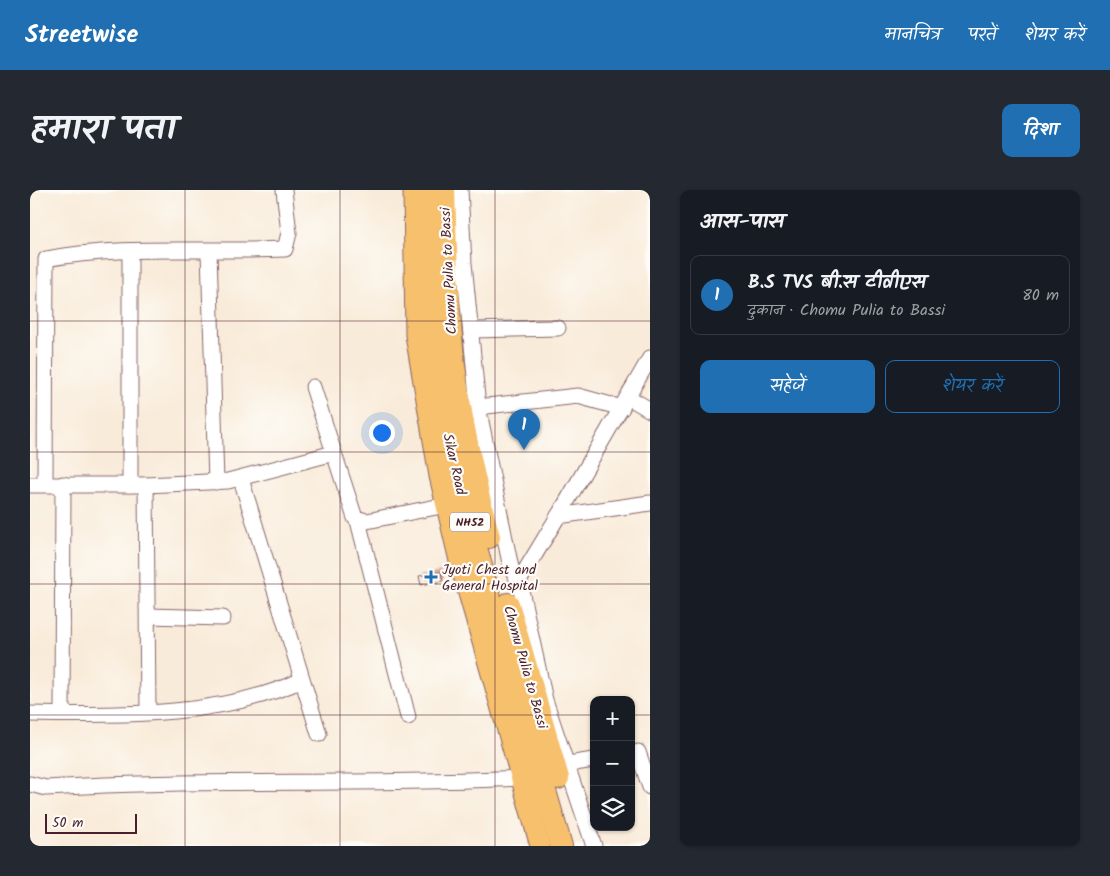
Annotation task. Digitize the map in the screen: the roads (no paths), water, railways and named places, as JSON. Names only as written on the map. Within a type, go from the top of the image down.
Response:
[{"type":"highway","name":"Sikar Road","points":[[428,190],[436,368],[443,415],[463,500],[561,846]]},
{"type":"highway","name":"Chomu Pulia to Bassi","points":[[444,190],[447,284],[454,364],[463,428],[486,528],[577,846]]},
{"type":"main road","points":[[413,190],[416,335],[446,505],[460,565],[540,846]]},
{"type":"street","points":[[284,190],[289,233],[286,249],[209,252],[130,251],[75,253],[46,259],[38,484],[146,485],[216,482],[241,479],[334,453]]},
{"type":"street","points":[[460,190],[478,407],[511,568],[519,580],[545,700],[594,846]]},
{"type":"street","points":[[130,251],[130,485]]},
{"type":"street","points":[[209,252],[216,482]]},
{"type":"street","points":[[471,330],[558,328]]},
{"type":"street","points":[[519,580],[650,358]]},
{"type":"street","points":[[314,387],[355,518],[358,520],[408,718]]},
{"type":"street","points":[[478,407],[578,396],[625,402],[650,410]]},
{"type":"street","points":[[241,479],[319,734]]},
{"type":"street","points":[[62,714],[63,484]]},
{"type":"street","points":[[146,485],[148,711]]},
{"type":"street","points":[[558,516],[650,504]]},
{"type":"street","points":[[358,520],[367,521],[446,505]]},
{"type":"street","points":[[148,616],[223,618]]},
{"type":"street","points":[[30,714],[148,711],[222,704],[282,689],[302,680]]},
{"type":"street","points":[[640,752],[650,786]]},
{"type":"street","points":[[568,764],[590,761]]},
{"type":"street","points":[[30,784],[46,788],[178,782],[389,782],[521,778]]},
{"type":"place","name":"B.S TVS बी.स टीवीएस","points":[[524,450]]},
{"type":"place","name":"Jyoti Chest and General Hospital","points":[[431,577]]}]
